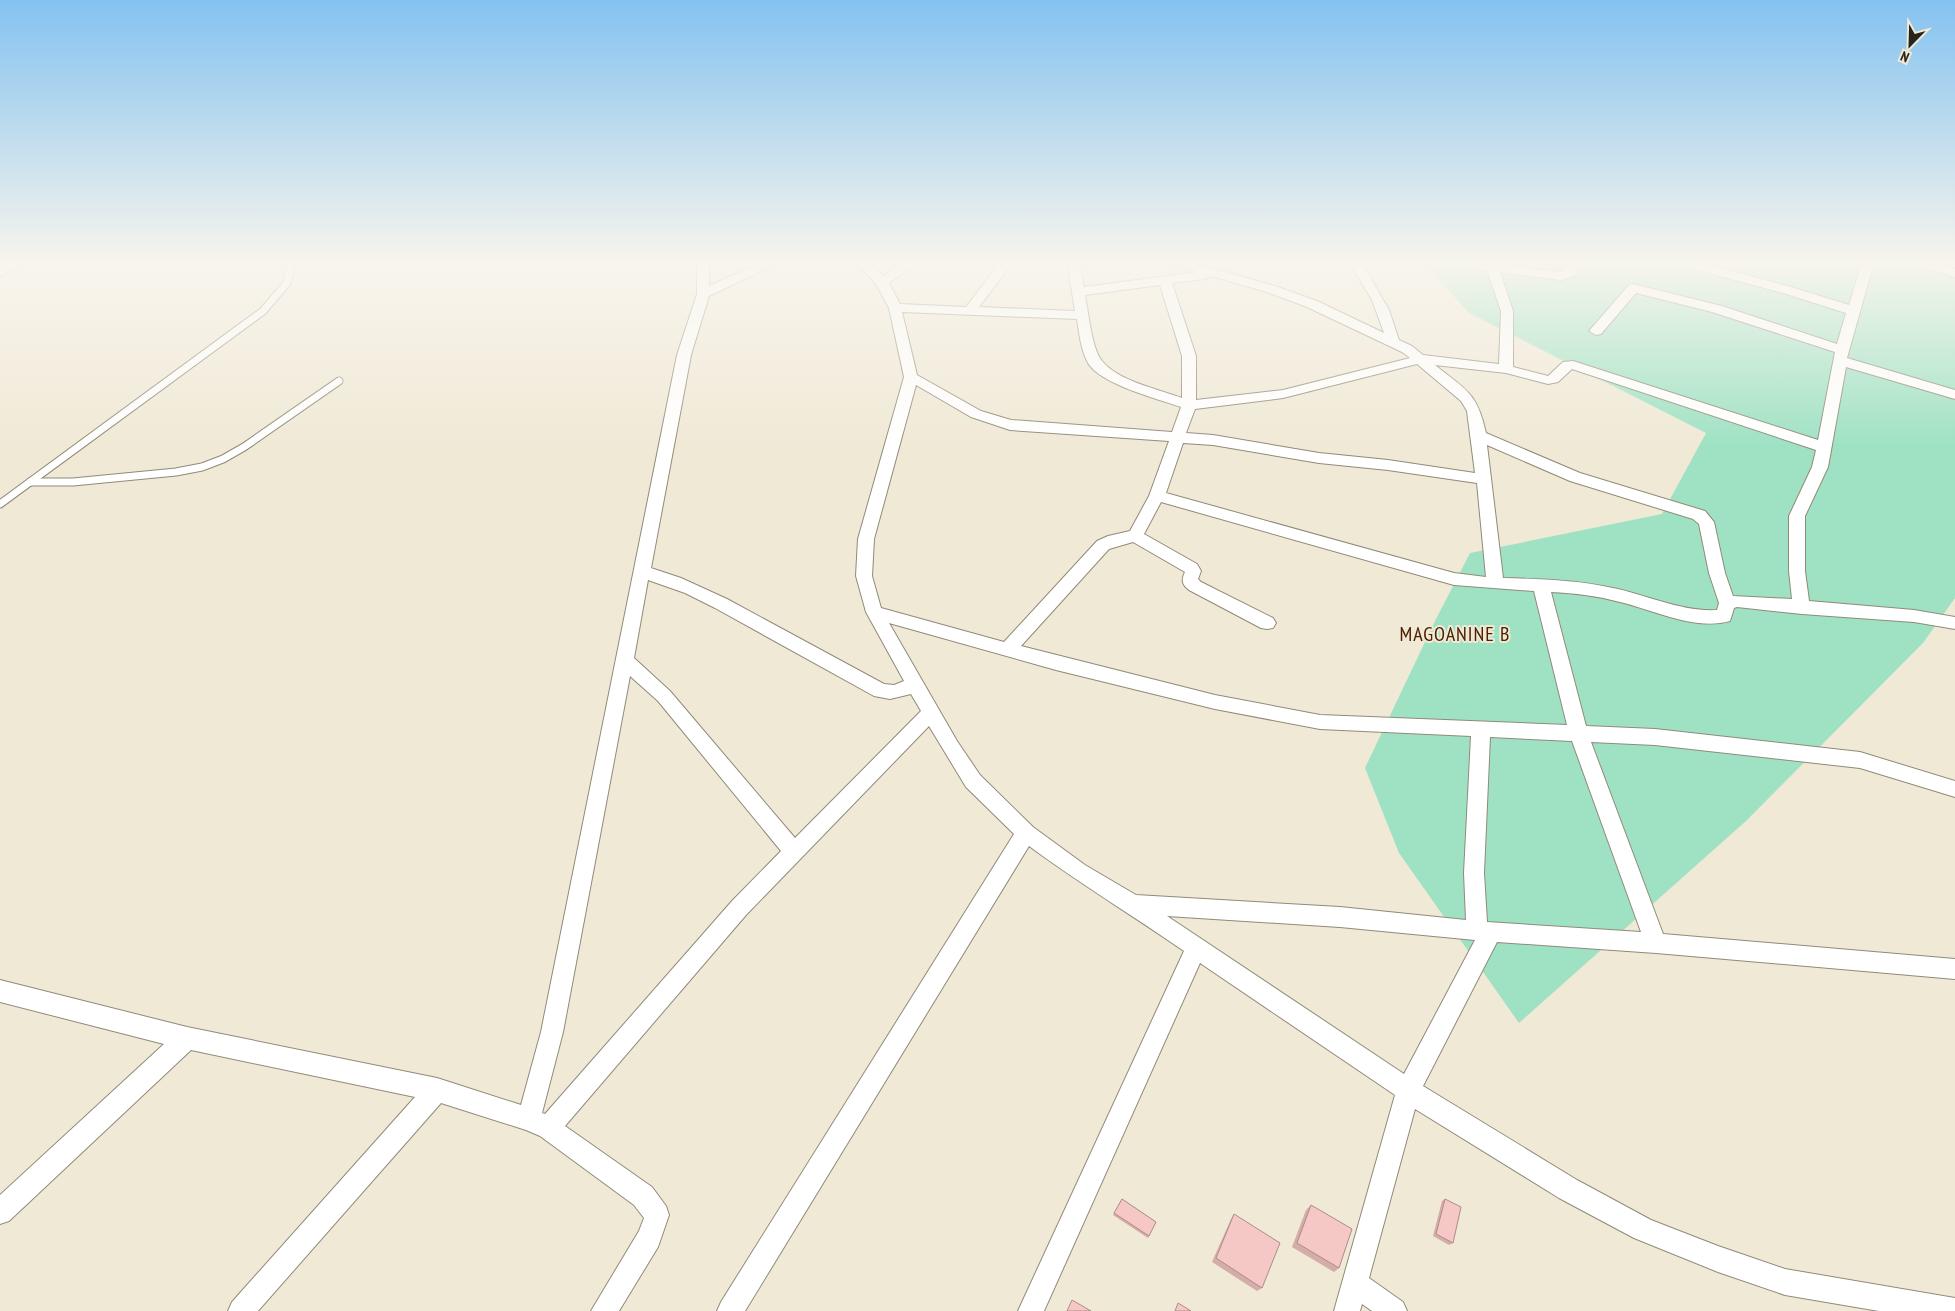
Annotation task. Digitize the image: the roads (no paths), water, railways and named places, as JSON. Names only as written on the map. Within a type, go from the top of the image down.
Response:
[{"type":"street","points":[[539,1123],[552,1032],[684,355],[694,323]]},
{"type":"street","points":[[898,323],[911,377],[866,539],[864,576],[874,612],[950,746],[973,781],[1026,833],[1078,871],[1133,904],[1408,1091],[1576,1193],[1643,1229],[1718,1259],[1785,1282],[1955,1311]]},
{"type":"street","points":[[1085,323],[1088,344],[1095,363],[1105,372],[1118,380],[1188,405],[1283,394],[1422,359],[1506,369],[1548,380],[1553,379],[1568,365],[1574,365],[1825,448]]},
{"type":"street","points":[[1135,536],[1157,496],[1188,405],[1189,356],[1178,323]]},
{"type":"street","points":[[1352,323],[1393,342],[1422,359],[1467,398],[1474,410],[1494,582]]},
{"type":"street","points":[[1388,323],[1393,342]]},
{"type":"street","points":[[1506,369],[1507,323]]},
{"type":"street","points":[[1596,331],[1603,323]]},
{"type":"street","points":[[1756,323],[1955,395]]},
{"type":"street","points":[[1802,608],[1797,571],[1796,516],[1820,467],[1842,355],[1850,323]]},
{"type":"street","points":[[911,377],[976,414],[1010,425],[1213,440],[1319,458],[1388,465],[1482,480]]},
{"type":"street","points":[[1157,496],[1454,580],[1478,583],[1541,584],[1617,594],[1692,615],[1711,618],[1724,616],[1727,603],[1717,573],[1706,522],[1700,515],[1592,483],[1527,458],[1478,436]]},
{"type":"street","points":[[1007,650],[1103,545],[1114,540],[1135,536],[1191,568],[1193,571],[1190,583],[1267,623]]},
{"type":"street","points":[[642,572],[677,582],[727,605],[880,691],[890,694],[916,684]]},
{"type":"street","points":[[1541,584],[1578,733],[1656,943]]},
{"type":"street","points":[[1727,603],[1737,601],[1914,616],[1955,623]]},
{"type":"street","points":[[874,612],[1007,650],[1215,702],[1320,722],[1481,731],[1655,737],[1860,760],[1955,789]]},
{"type":"street","points":[[625,660],[664,696],[794,852]]},
{"type":"street","points":[[539,1123],[739,908],[932,712]]},
{"type":"street","points":[[1347,1311],[1408,1091],[1484,931],[1474,873],[1481,731]]},
{"type":"street","points":[[730,1311],[1026,833]]},
{"type":"street","points":[[1133,904],[1340,917],[1484,931],[1656,943],[1955,969]]},
{"type":"street","points":[[1031,1311],[1196,948]]},
{"type":"street","points":[[0,991],[187,1038],[437,1090],[539,1123],[642,1196],[657,1215],[649,1238],[610,1309]]},
{"type":"street","points":[[0,1212],[187,1038]]},
{"type":"street","points":[[241,1311],[437,1090]]},
{"type":"street","points":[[1354,1283],[1394,1311]]},
{"type":"lane","points":[[0,504],[246,323]]},
{"type":"lane","points":[[30,482],[73,482],[176,472],[202,467],[224,459],[244,447],[339,381]]},
{"type":"district","name":"MAGOANINE B","points":[[1455,634]]}]
